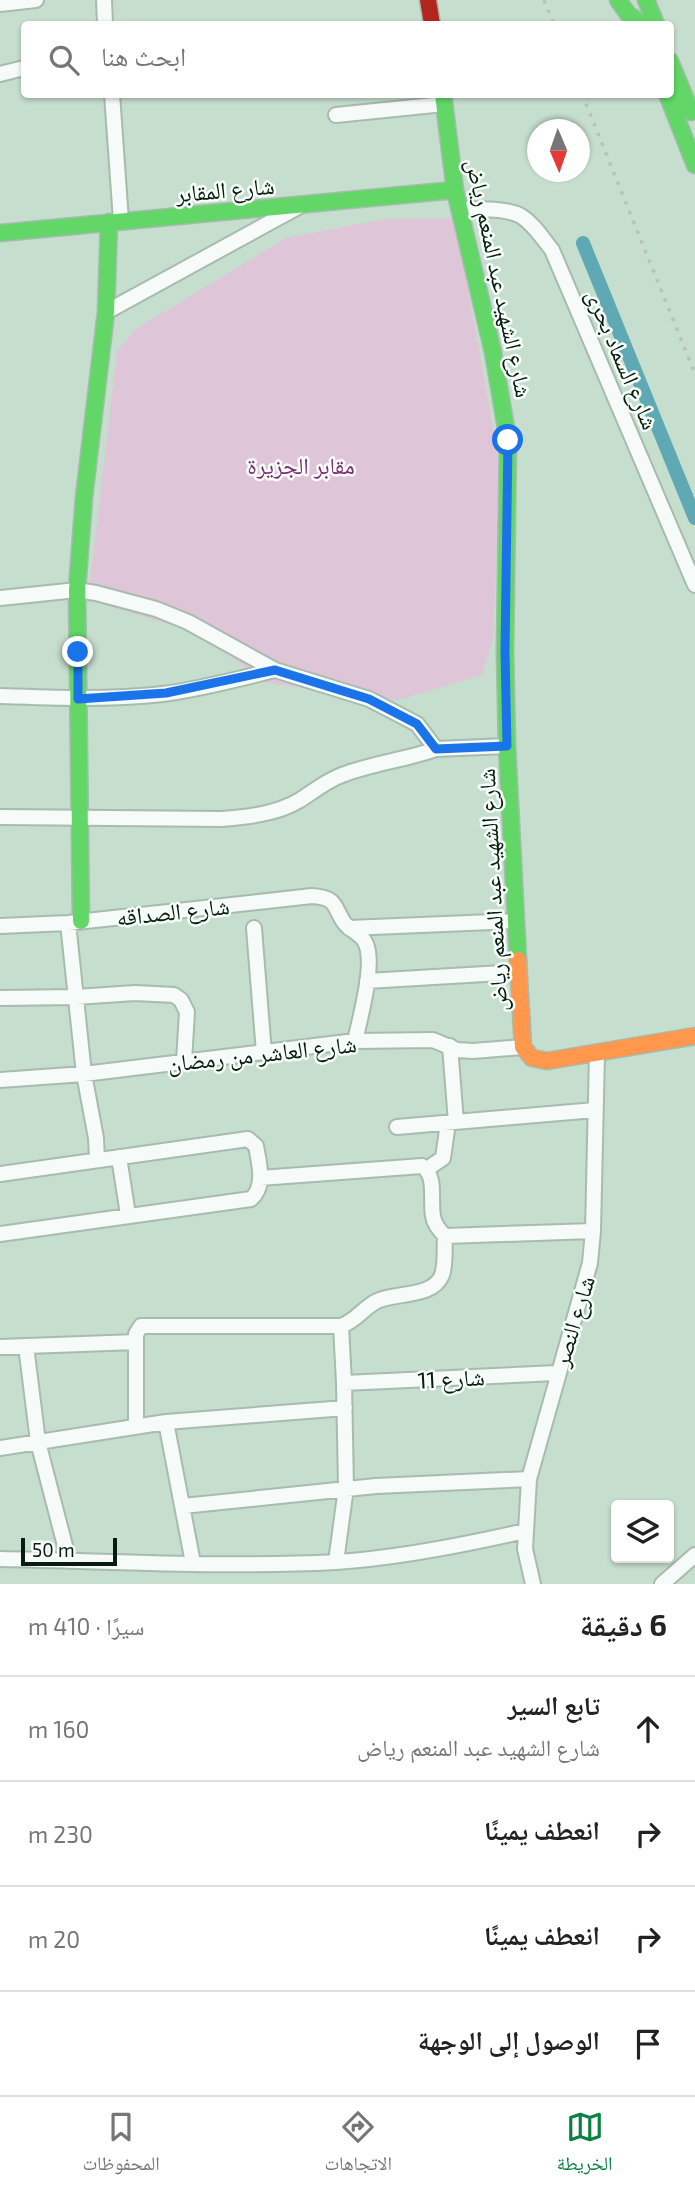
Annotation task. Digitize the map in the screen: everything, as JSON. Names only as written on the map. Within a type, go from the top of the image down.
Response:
[{"type":"main road","points":[[428,0],[432,21]]},
{"type":"main road","points":[[618,0],[637,21]]},
{"type":"main road","points":[[631,0],[638,21]]},
{"type":"main road","points":[[646,0],[655,21]]},
{"type":"main road","points":[[674,71],[695,122]]},
{"type":"main road","points":[[669,98],[695,164]]},
{"type":"main road","name":"شارع الشهيد عبد المنعم رياض","points":[[443,99],[455,190],[493,352],[508,440],[505,652],[507,746],[523,1047]]},
{"type":"main road","name":"شارع المقابر","points":[[0,233],[455,190]]},
{"type":"main road","points":[[74,922],[79,816],[77,590],[84,497],[115,222]]},
{"type":"main road","points":[[523,1047],[529,1056],[539,1061],[695,1036]]},
{"type":"street","points":[[0,4],[36,0]]},
{"type":"street","points":[[104,0],[105,21]]},
{"type":"street","points":[[0,74],[21,69]]},
{"type":"street","points":[[112,98],[115,222]]},
{"type":"street","points":[[336,115],[443,99]]},
{"type":"street","points":[[106,312],[303,204]]},
{"type":"street","name":"شارع السماد بحرى","points":[[459,209],[491,210],[520,216],[535,228],[552,250],[695,585]]},
{"type":"street","points":[[0,598],[77,590],[129,601],[188,622],[275,670],[369,699],[417,724],[436,749]]},
{"type":"street","points":[[0,696],[78,699],[166,693],[275,670]]},
{"type":"street","points":[[0,817],[221,819],[249,816],[295,803],[343,774],[376,763],[436,749],[507,746]]},
{"type":"street","name":"شارع الصداقه","points":[[0,926],[74,922],[312,896],[333,902],[349,928]]},
{"type":"street","points":[[349,928],[516,921]]},
{"type":"street","points":[[74,922],[76,997],[97,1159]]},
{"type":"street","points":[[254,928],[264,1053]]},
{"type":"street","points":[[349,928],[362,936],[367,945],[367,981],[355,1041]]},
{"type":"street","points":[[367,981],[518,972]]},
{"type":"street","points":[[0,999],[135,993],[174,995],[181,1000],[187,1012],[184,1061]]},
{"type":"street","name":"شارع العاشر من رمضان","points":[[0,1080],[84,1074],[355,1041],[433,1040],[457,1050],[473,1051],[523,1047]]},
{"type":"street","points":[[427,1169],[443,1158],[452,1122],[450,1046]]},
{"type":"street","name":"شارع النصر","points":[[533,1584],[525,1531],[528,1479],[590,1263],[597,1053]]},
{"type":"street","points":[[397,1127],[595,1110]]},
{"type":"street","points":[[0,1174],[248,1139],[257,1146],[260,1178],[259,1189],[251,1199],[0,1234]]},
{"type":"street","points":[[119,1157],[128,1215]]},
{"type":"street","points":[[136,1427],[137,1330],[145,1326],[341,1326],[350,1323],[378,1300],[437,1285],[443,1273],[445,1236],[435,1225],[431,1177],[427,1169],[415,1165],[260,1178]]},
{"type":"street","points":[[445,1236],[593,1231]]},
{"type":"street","points":[[336,1562],[346,1488],[345,1383],[341,1326]]},
{"type":"street","points":[[0,1346],[136,1342]]},
{"type":"street","points":[[26,1346],[38,1442],[69,1560]]},
{"type":"street","name":"شارع 11","points":[[345,1383],[557,1373]]},
{"type":"street","points":[[0,1448],[166,1422],[345,1408]]},
{"type":"street","points":[[166,1422],[193,1563]]},
{"type":"street","points":[[183,1506],[346,1488],[528,1479]]},
{"type":"street","points":[[0,1559],[193,1563],[336,1562],[467,1544],[525,1531]]},
{"type":"street","points":[[662,1584],[695,1555]]},
{"type":"green space","name":"مقابر الجزيرة","points":[[455,218],[500,467],[493,639],[482,675],[398,700],[267,683],[198,633],[88,600],[117,351],[136,329],[286,238],[386,219]]},
{"type":"waterway","points":[[583,243],[695,518]]},
{"type":"railway","points":[[544,0],[553,21]]},
{"type":"railway","points":[[584,98],[695,374]]},
{"type":"traffic: fast","points":[[618,0],[628,14],[638,21]]},
{"type":"traffic: fast","points":[[646,0],[655,21]]},
{"type":"traffic: fast","points":[[674,71],[691,112]]},
{"type":"traffic: fast","points":[[444,98],[455,190],[493,352],[508,440],[505,652],[518,960]]},
{"type":"traffic: fast","points":[[669,98],[695,165]]},
{"type":"traffic: fast","points":[[0,233],[455,190]]},
{"type":"traffic: fast","points":[[81,921],[77,590],[84,497],[106,312],[109,222]]},
{"type":"traffic: slow","points":[[518,960],[523,1047],[532,1058],[547,1061],[695,1036]]},
{"type":"traffic: jam","points":[[428,0],[432,21]]},
{"type":"route","points":[[78,652],[78,699],[166,693],[275,670],[369,699],[417,724],[436,749],[507,746],[505,652],[508,440]]}]
